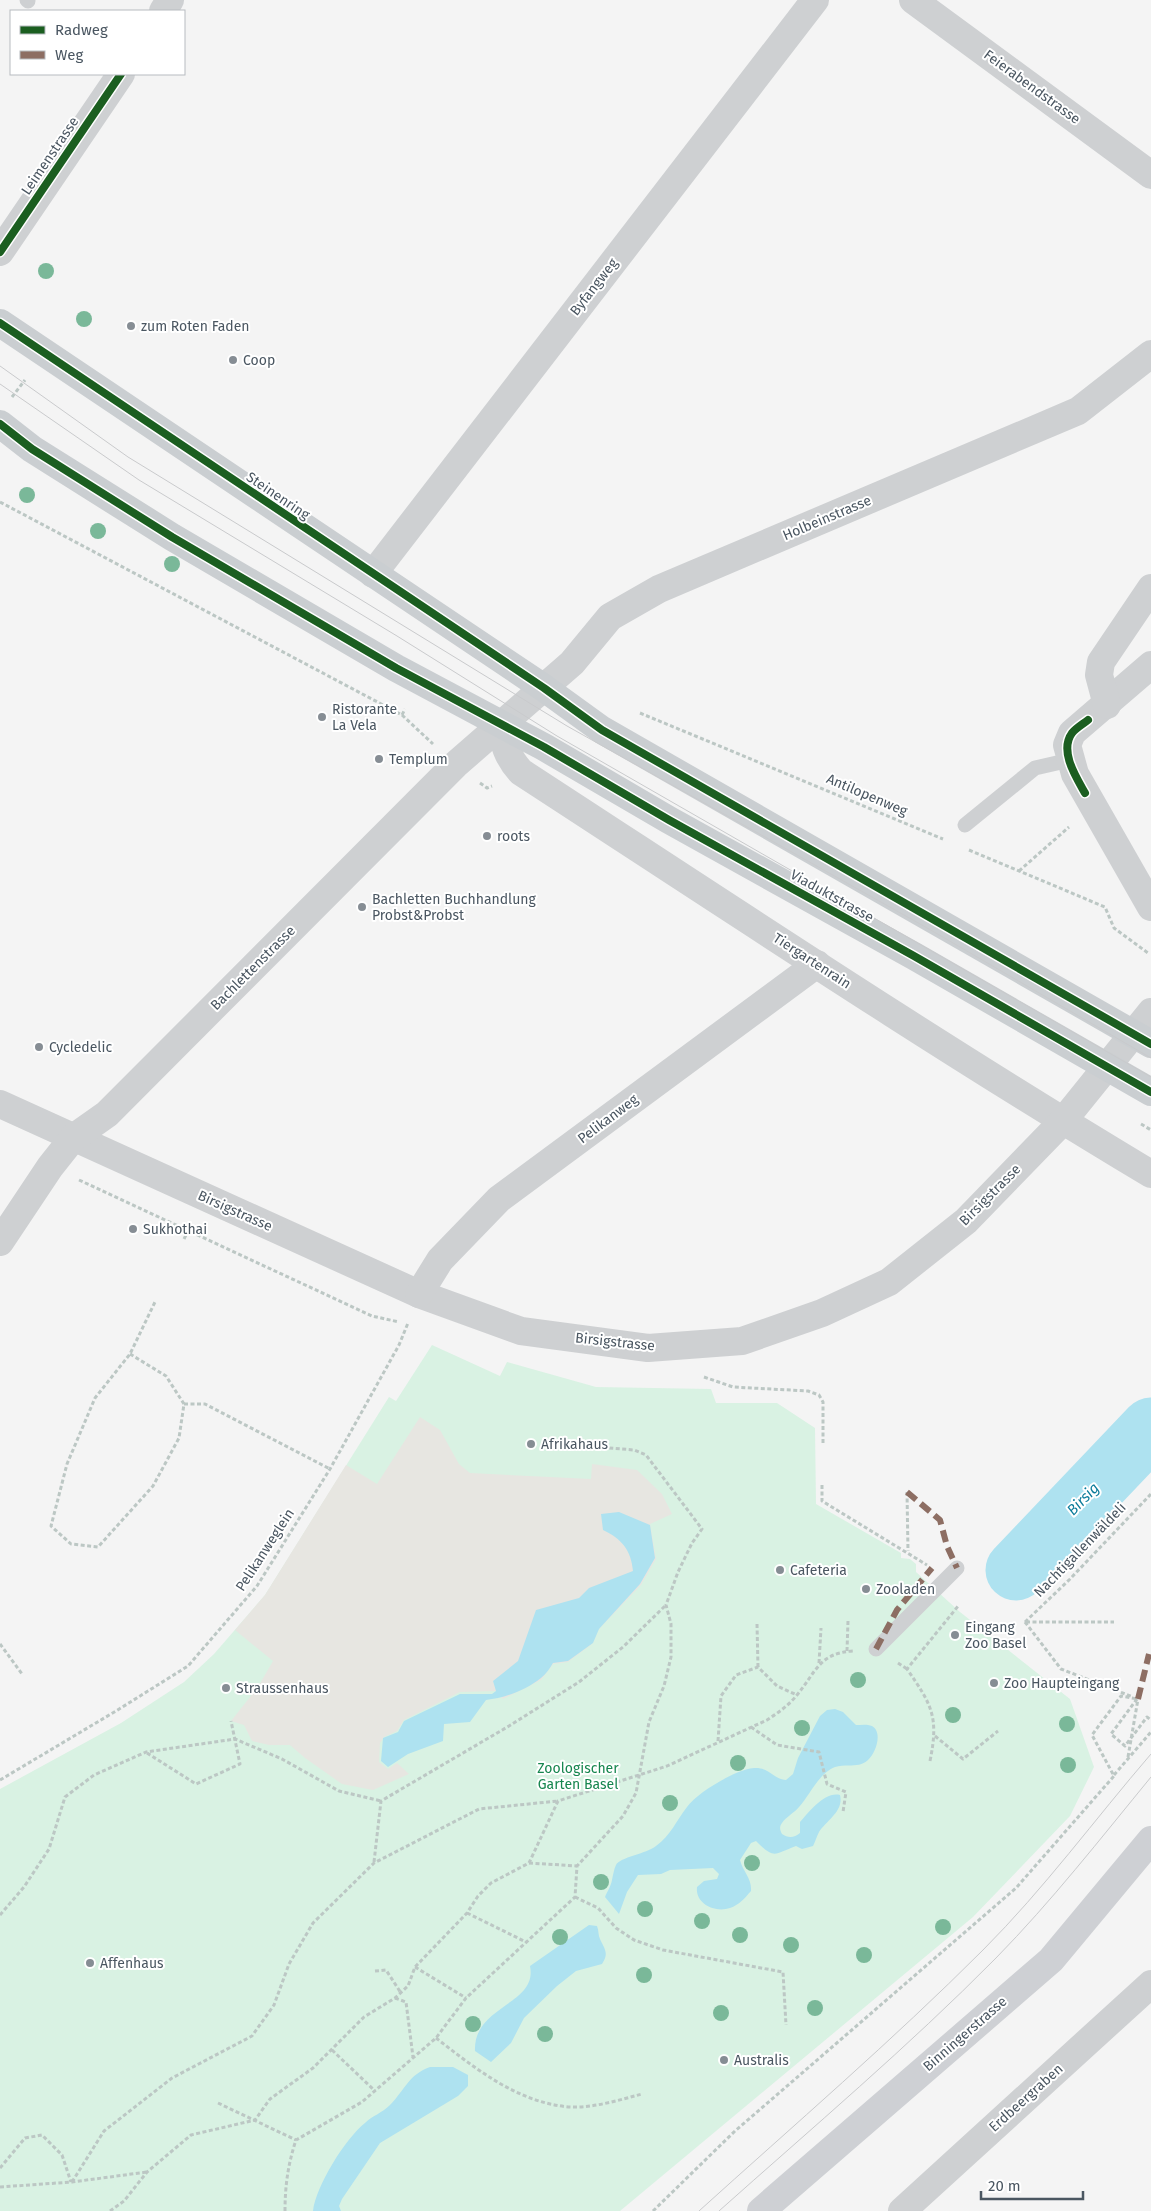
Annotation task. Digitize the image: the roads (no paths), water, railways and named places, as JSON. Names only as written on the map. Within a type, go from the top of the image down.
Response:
[{"type":"main road","name":"Steinenring","points":[[0,323],[544,688]]},
{"type":"main road","points":[[0,424],[32,449],[172,537],[418,681],[500,724]]},
{"type":"main road","points":[[544,688],[602,730],[1151,1044]]},
{"type":"main road","name":"Viaduktstrasse","points":[[500,724],[914,956],[1151,1092]]},
{"type":"main road","name":"Binningerstrasse","points":[[761,2211],[1051,1960],[1151,1840]]},
{"type":"street","name":"Byfangweg","points":[[373,574],[815,0]]},
{"type":"street","name":"Feierabendstrasse","points":[[913,0],[1151,175]]},
{"type":"street","name":"Leimenstrasse","points":[[0,252],[120,75]]},
{"type":"street","name":"Holbeinstrasse","points":[[522,706],[572,663],[610,617],[659,589],[1078,411],[1151,354]]},
{"type":"street","points":[[1107,705],[1099,675],[1101,662],[1151,588]]},
{"type":"street","points":[[1151,665],[1107,705],[1072,733],[1067,745],[1075,774],[1151,908]]},
{"type":"street","name":"Bachlettenstrasse","points":[[0,1242],[50,1167],[73,1138],[107,1114],[455,765],[522,706]]},
{"type":"street","name":"Tiergartenrain","points":[[500,724],[506,750],[512,763],[521,772],[1063,1122],[1151,1174]]},
{"type":"street","name":"Pelikanweg","points":[[418,1294],[440,1260],[500,1199],[816,964]]},
{"type":"street","name":"Birsigstrasse","points":[[0,1104],[418,1294],[521,1331],[648,1348],[742,1341],[822,1314],[889,1282],[966,1221],[1063,1122],[1151,1012]]},
{"type":"street","name":"Erdbeergraben","points":[[902,2211],[1151,1984]]},
{"type":"lane","points":[[965,825],[1036,768],[1070,760]]},
{"type":"lane","points":[[876,1649],[956,1568]]},
{"type":"water","points":[[619,1512],[650,1525],[655,1558],[640,1584],[599,1629],[593,1643],[568,1661],[553,1663],[543,1676],[522,1690],[486,1700],[470,1722],[444,1724],[443,1741],[408,1754],[388,1767],[381,1761],[383,1738],[398,1732],[404,1721],[460,1694],[492,1694],[496,1691],[493,1681],[518,1661],[536,1610],[579,1598],[589,1588],[633,1571],[628,1551],[620,1541],[603,1530],[601,1514]]},
{"type":"water","points":[[835,1709],[843,1712],[856,1725],[872,1726],[878,1738],[876,1748],[868,1760],[861,1764],[844,1765],[829,1770],[799,1807],[781,1824],[782,1834],[789,1837],[796,1836],[800,1833],[800,1822],[818,1803],[829,1796],[840,1795],[840,1806],[819,1832],[813,1846],[802,1849],[796,1846],[775,1854],[767,1851],[756,1841],[751,1843],[740,1860],[749,1879],[751,1891],[733,1907],[724,1909],[712,1908],[699,1898],[697,1887],[704,1881],[717,1879],[719,1874],[713,1868],[670,1870],[661,1874],[638,1875],[627,1892],[619,1914],[605,1897],[618,1862],[652,1849],[670,1833],[683,1812],[698,1796],[715,1784],[741,1771],[761,1768],[786,1780],[793,1774],[798,1758],[820,1716],[827,1710]]},
{"type":"water","points":[[589,1925],[597,1926],[599,1937],[605,1949],[606,1954],[602,1964],[576,1971],[557,1986],[524,2018],[511,2043],[491,2062],[475,2051],[477,2036],[484,2024],[516,1998],[524,1989],[530,1979],[530,1966]]},
{"type":"water","points":[[430,2067],[453,2067],[468,2075],[468,2086],[458,2096],[380,2143],[342,2199],[339,2206],[341,2211],[313,2211],[325,2176],[357,2130],[390,2105],[417,2074]]},
{"type":"waterway","name":"Birsig","points":[[1016,1570],[1151,1428]]},
{"type":"tram line","points":[[0,366],[128,457],[567,726],[929,929],[1151,1058]]},
{"type":"tram line","points":[[0,384],[139,480],[397,636],[557,736],[1151,1077]]},
{"type":"tram line","points":[[699,2211],[878,2050],[983,1950],[1027,1903],[1151,1754]]},
{"type":"tram line","points":[[719,2211],[894,2055],[996,1958],[1056,1892],[1151,1777]]},
{"type":"place","name":"zum Roten Faden","points":[[131,326]]},
{"type":"place","name":"Coop","points":[[233,360]]},
{"type":"place","name":"Ristorante La Vela","points":[[322,717]]},
{"type":"place","name":"Templum","points":[[379,759]]},
{"type":"place","name":"roots","points":[[487,836]]},
{"type":"place","name":"Bachletten Buchhandlung Probst&Probst","points":[[362,907]]},
{"type":"place","name":"Cycledelic","points":[[39,1047]]},
{"type":"place","name":"Sukhothai","points":[[133,1229]]},
{"type":"place","name":"Afrikahaus","points":[[531,1444]]},
{"type":"place","name":"Cafeteria","points":[[780,1570]]},
{"type":"place","name":"Zooladen","points":[[866,1589]]},
{"type":"place","name":"Eingang Zoo Basel","points":[[955,1635]]},
{"type":"place","name":"Zoo Haupteingang","points":[[994,1683]]},
{"type":"place","name":"Straussenhaus","points":[[226,1688]]},
{"type":"place","name":"Affenhaus","points":[[90,1963]]},
{"type":"place","name":"Australis","points":[[724,2060]]},
{"type":"park label","name":"Zoologischer Garten Basel","points":[[578,1776]]}]
